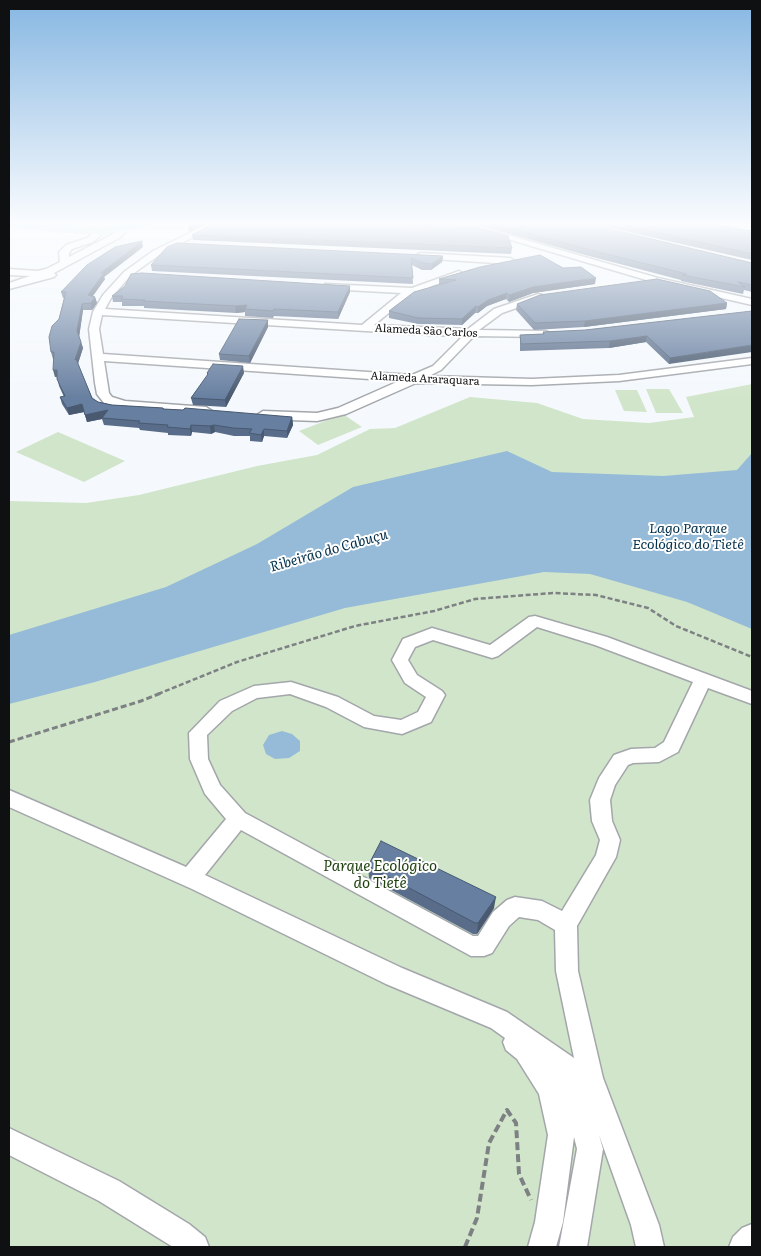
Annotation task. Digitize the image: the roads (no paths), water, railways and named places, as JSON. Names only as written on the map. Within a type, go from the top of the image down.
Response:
[{"type":"street","points":[[118,283],[98,312],[94,329],[103,394],[115,403],[220,412]]},
{"type":"street","points":[[366,327],[392,304],[413,291],[432,283]]},
{"type":"street","points":[[626,284],[636,283]]},
{"type":"street","points":[[667,283],[752,302]]},
{"type":"street","points":[[314,285],[413,291]]},
{"type":"street","points":[[249,414],[309,418],[326,416],[376,397],[437,368],[476,327],[498,311],[551,294]]},
{"type":"street","name":"Alameda São Carlos","points":[[98,312],[471,334],[559,334]]},
{"type":"street","name":"Alameda Araraquara","points":[[98,357],[413,380],[532,382],[628,377],[752,360]]},
{"type":"street","points":[[566,924],[542,911],[515,907],[501,919],[484,946],[471,946],[238,819],[212,789],[199,759],[198,733],[226,706],[254,692],[291,688],[332,702],[370,722],[402,727],[425,717],[436,695],[411,679],[400,660],[409,643],[432,634],[492,652],[535,621],[601,641],[752,698]]},
{"type":"street","points":[[650,1247],[645,1225],[591,1078],[567,971],[566,924],[606,857],[610,840],[602,821],[600,800],[606,783],[621,760],[631,756],[659,755],[671,747],[703,680]]},
{"type":"street","points":[[9,798],[190,878],[394,976],[499,1020],[567,1068],[590,1149],[573,1247]]},
{"type":"street","points":[[190,878],[238,819]]},
{"type":"street","points":[[190,878],[321,948],[488,1026],[526,1050],[551,1089],[560,1135],[549,1222],[542,1247]]},
{"type":"street","points":[[9,1141],[33,1155],[109,1191],[179,1234],[195,1247]]},
{"type":"street","points":[[743,1247],[752,1238]]},
{"type":"water","name":"Lago Parque Ecológico do Tietê","points":[[507,451],[552,472],[663,476],[737,470],[752,453],[752,629],[687,602],[590,574],[544,572],[345,608],[95,682],[9,704],[9,635],[166,587],[257,544],[353,487]]},
{"type":"water","points":[[282,731],[292,734],[300,741],[300,751],[289,758],[275,759],[266,754],[263,745],[269,735]]},
{"type":"water label","name":"Ribeirão do Cabuçu","points":[[329,551]]},
{"type":"park label","name":"Parque Ecológico do Tietê","points":[[380,876]]}]
